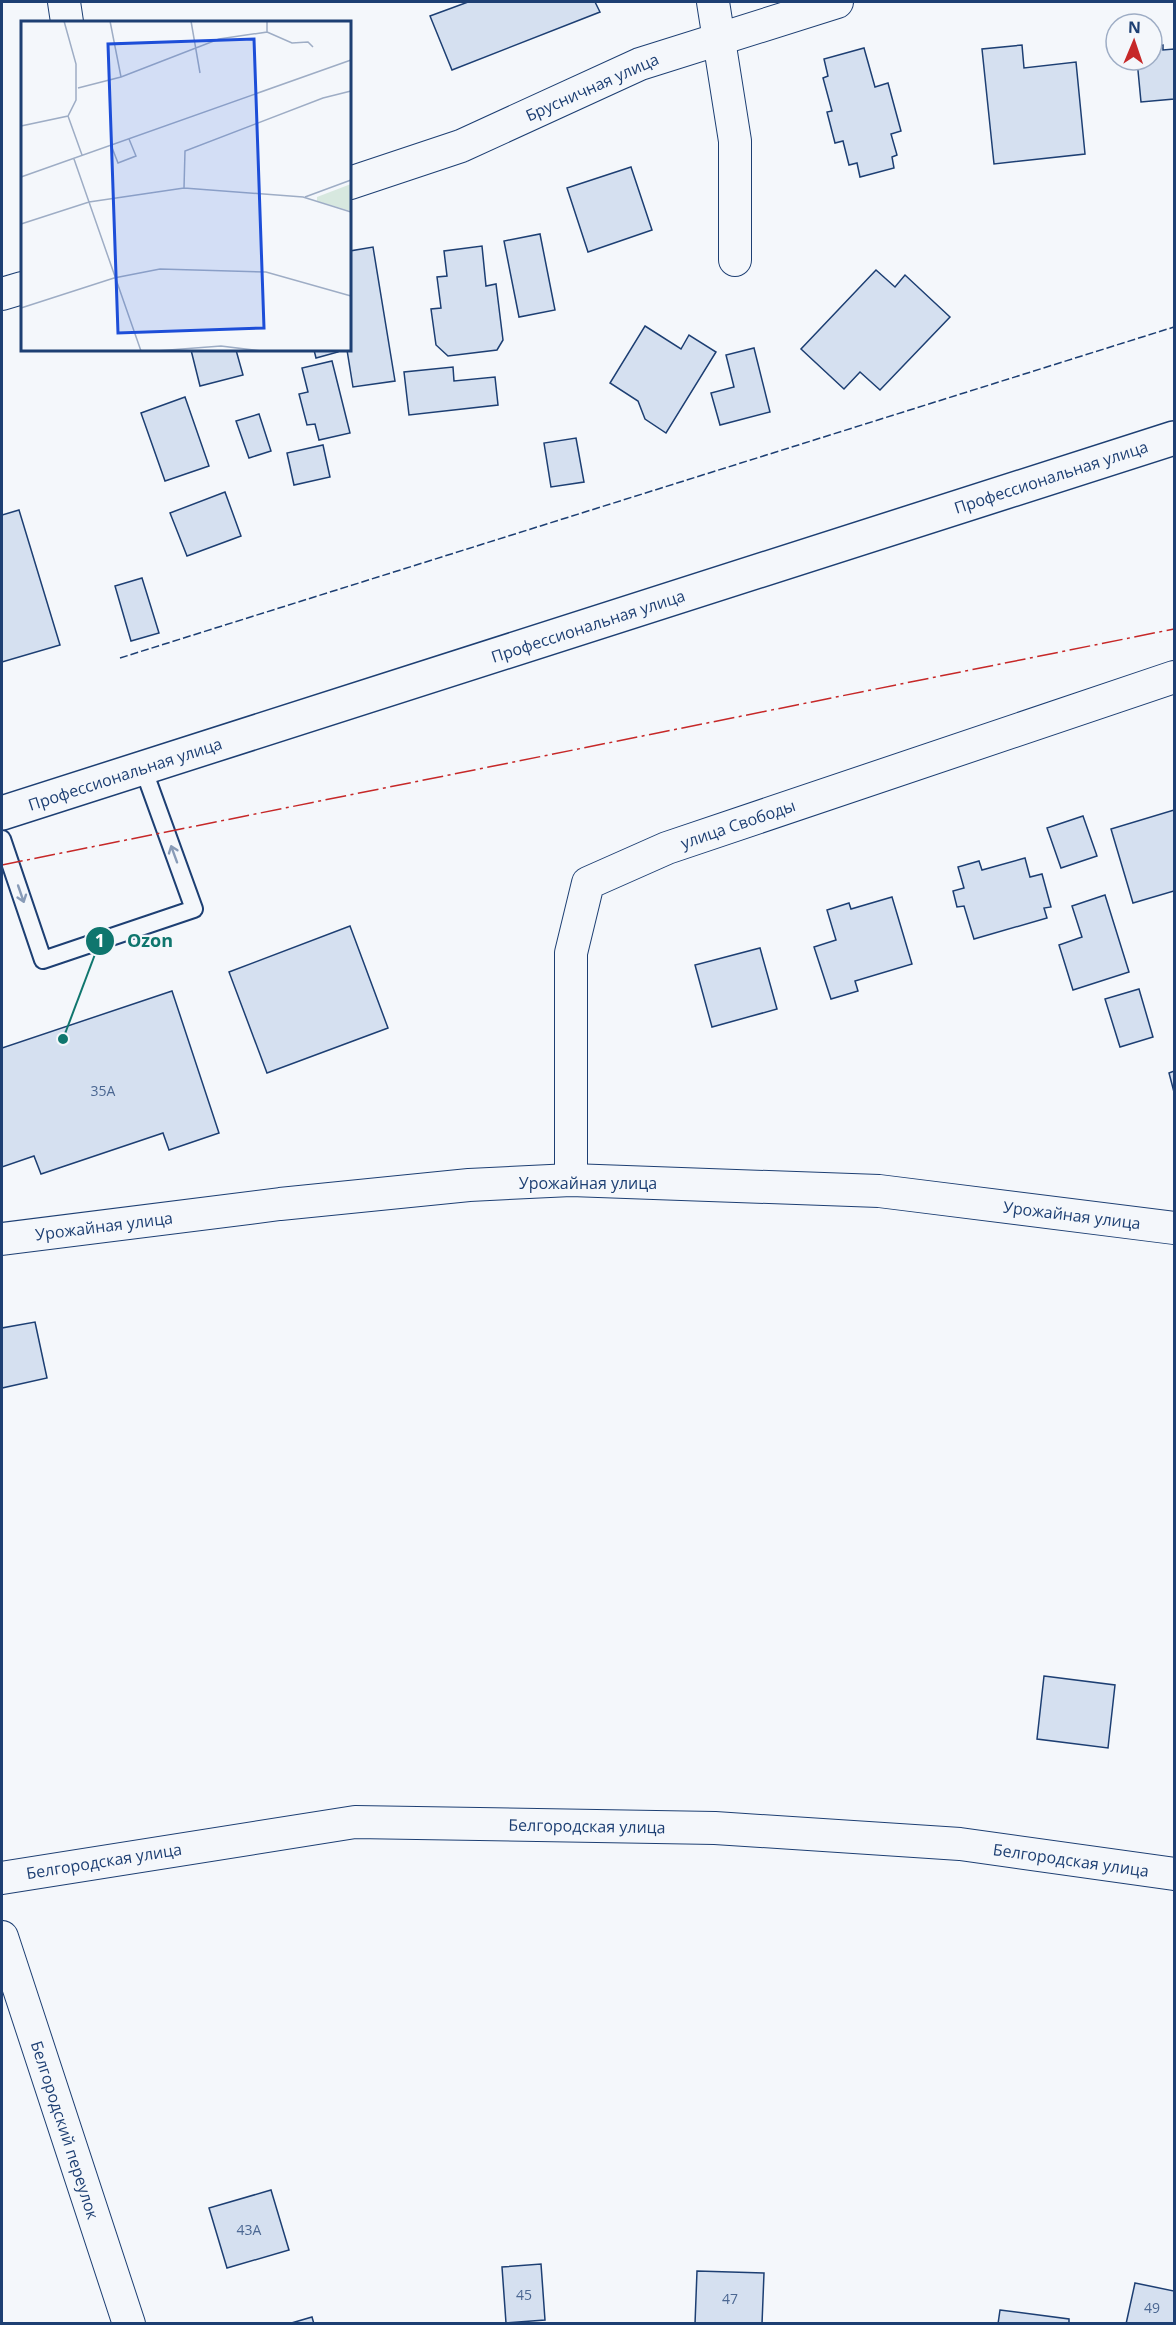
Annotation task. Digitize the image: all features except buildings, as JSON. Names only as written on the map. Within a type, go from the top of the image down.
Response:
[{"type":"street","points":[[64,2],[67,21]]},
{"type":"street","points":[[713,2],[735,141],[735,260]]},
{"type":"street","name":"Брусничная улица","points":[[351,183],[461,146],[640,64],[837,2]]},
{"type":"street","points":[[2,294],[21,288]]},
{"type":"street","name":"Профессиональная улица","points":[[2,813],[1174,438]]},
{"type":"street","name":"улица Свободы","points":[[571,1180],[571,953],[588,883],[667,848],[1174,677]]},
{"type":"street","name":"Урожайная улица","points":[[2,1239],[280,1204],[469,1185],[571,1180],[879,1191],[1174,1228]]},
{"type":"street","name":"Белгородская улица","points":[[2,1878],[355,1822],[716,1828],[960,1844],[1174,1874]]},
{"type":"street","name":"Белгородский переулок","points":[[2,1937],[129,2324]]},
{"type":"lane","points":[[2,839],[43,960],[194,909],[143,768]]},
{"type":"fence","points":[[120,658],[1174,327]]},
{"type":"power","points":[[2,865],[1174,629]]},
{"type":"place","name":"Ozon","points":[[63,1039]]}]
